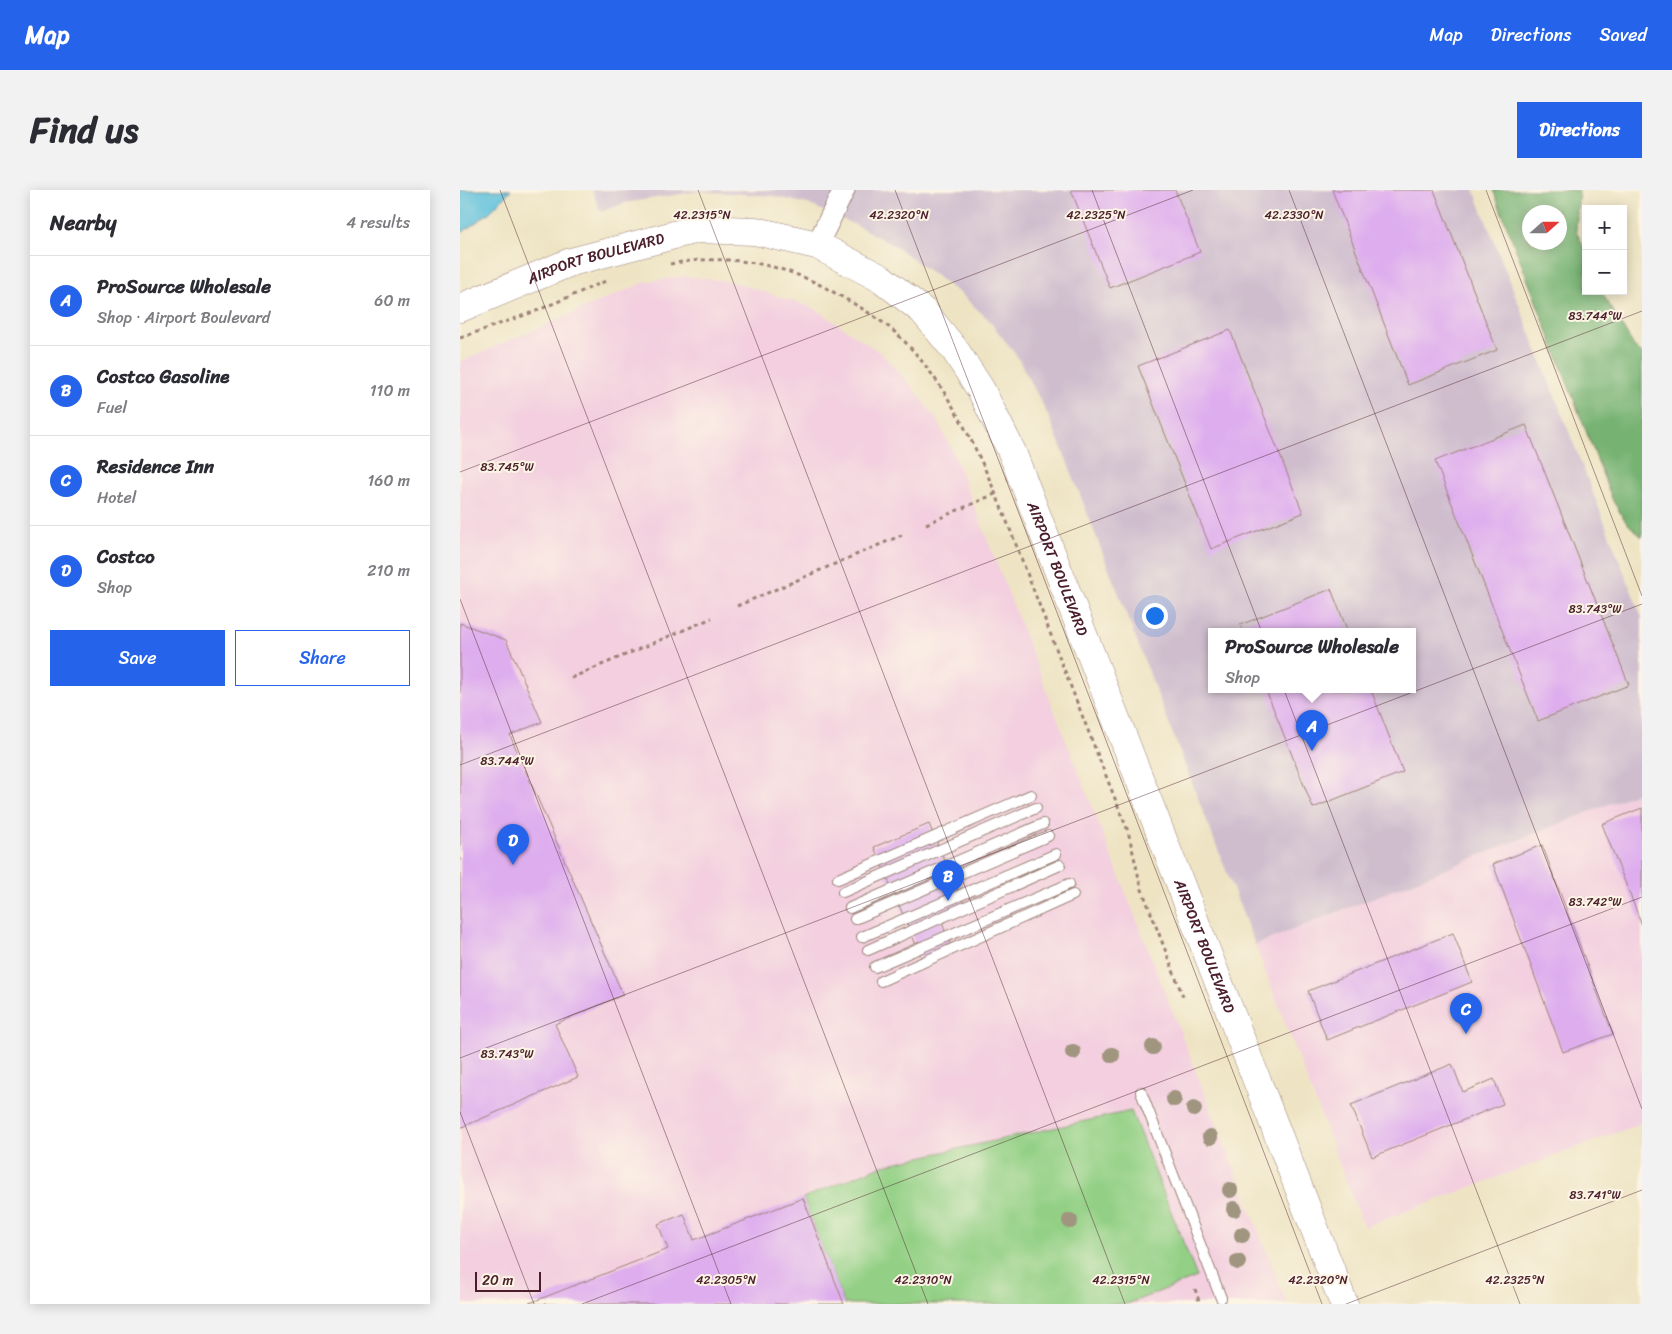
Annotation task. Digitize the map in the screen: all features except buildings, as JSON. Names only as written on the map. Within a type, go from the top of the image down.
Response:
[{"type":"street","points":[[817,245],[844,190]]},
{"type":"street","name":"AIRPORT BOULEVARD","points":[[460,308],[571,262],[697,229],[755,231],[817,245],[882,279],[923,311],[955,350],[982,390],[1012,452],[1344,1304]]},
{"type":"lane","points":[[838,879],[1031,795]]},
{"type":"lane","points":[[843,892],[1036,808]]},
{"type":"lane","points":[[850,908],[1043,824]]},
{"type":"lane","points":[[855,919],[1048,836]]},
{"type":"lane","points":[[862,937],[1056,854]]},
{"type":"lane","points":[[868,950],[1060,865]]},
{"type":"lane","points":[[875,967],[1069,884]]},
{"type":"lane","points":[[881,981],[1073,895]]},
{"type":"lane","points":[[1141,1092],[1221,1298]]},
{"type":"path","points":[[662,265],[696,259],[735,259],[765,264],[810,278],[877,318],[906,343],[935,378],[955,411],[995,494],[1128,831],[1141,887],[1184,999]]},
{"type":"path","points":[[460,338],[536,311],[616,277]]},
{"type":"path","points":[[926,524],[995,494]]},
{"type":"path","points":[[737,606],[902,535]]},
{"type":"path","points":[[571,678],[712,618]]},
{"type":"path","points":[[1195,1289],[1200,1304]]},
{"type":"shaded area","points":[[592,190],[1474,190],[1642,618],[1642,791],[1255,945],[1047,413],[1017,356],[988,319],[962,295],[898,248],[862,228],[808,204],[773,196],[699,191],[624,203],[601,212]]},
{"type":"shaded area","points":[[685,276],[733,282],[814,308],[882,354],[910,384],[937,420],[953,452],[1287,1304],[460,1304],[460,362],[645,282]]},
{"type":"shaded area","points":[[1642,791],[1642,1123],[1364,1227],[1255,945]]},
{"type":"green space","points":[[1493,190],[1579,190],[1576,230],[1582,244],[1582,295],[1603,295],[1634,346],[1642,354],[1642,537],[1626,522],[1613,501]]},
{"type":"green space","points":[[1131,1111],[1197,1277],[1127,1304],[844,1304],[803,1198],[884,1165]]},
{"type":"water","points":[[460,190],[511,190],[490,212],[460,234]]},
{"type":"place","name":"ProSource Wholesale","points":[[1312,751]]},
{"type":"place","name":"Costco","points":[[513,865]]},
{"type":"place","name":"Costco Gasoline","points":[[948,901]]},
{"type":"place","name":"Residence Inn","points":[[1466,1034]]}]
